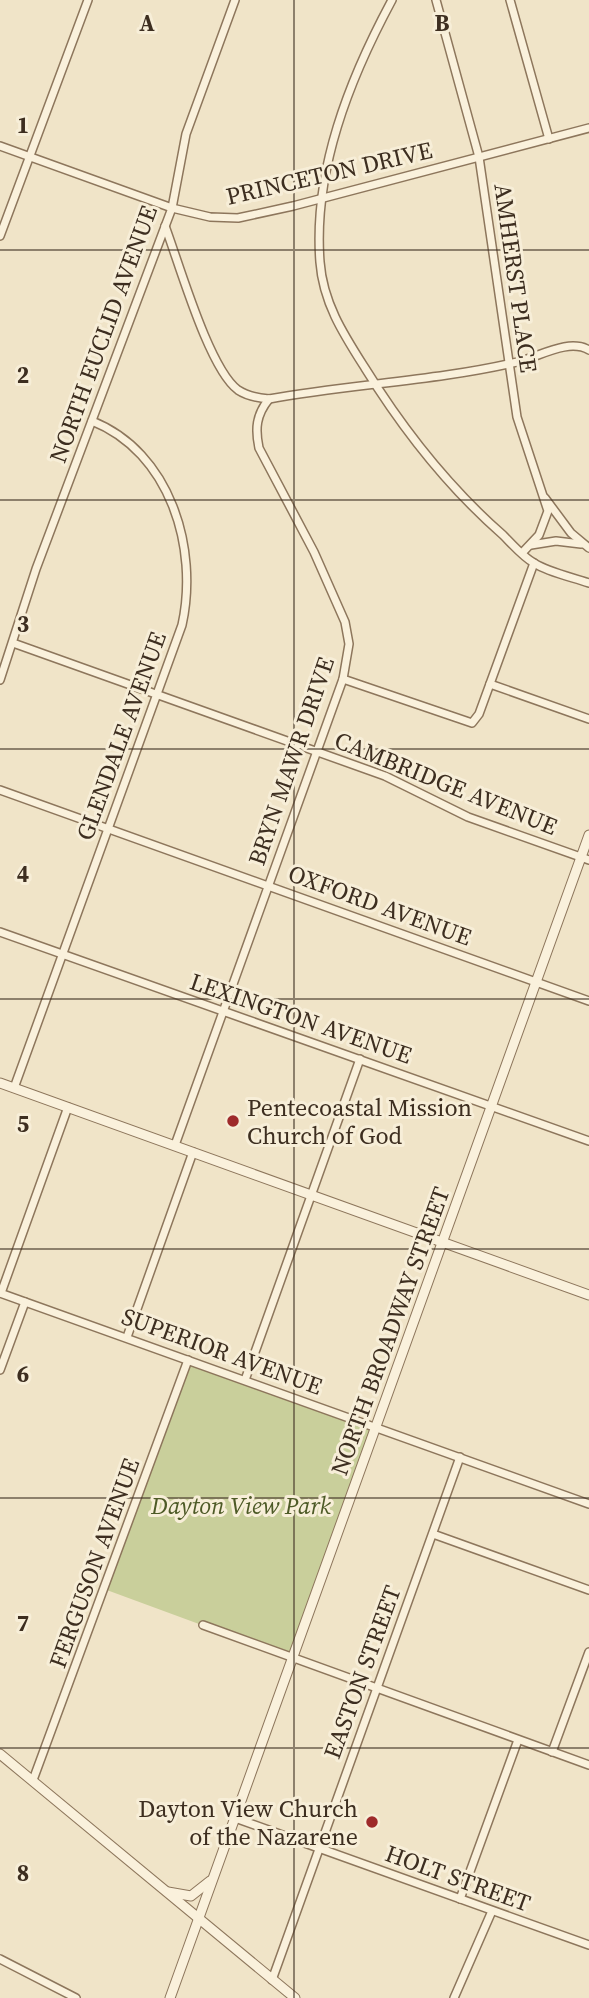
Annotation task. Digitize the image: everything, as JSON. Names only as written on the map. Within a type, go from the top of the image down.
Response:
[{"type":"street","points":[[0,236],[88,0]]},
{"type":"street","name":"NORTH EUCLID AVENUE","points":[[0,680],[36,569],[172,208],[184,141],[235,0]]},
{"type":"street","points":[[392,0],[341,117],[321,198],[320,260],[328,302],[345,337],[374,384],[434,467],[534,563],[589,583]]},
{"type":"street","name":"AMHERST PLACE","points":[[436,0],[479,157],[509,364],[523,440],[548,511],[544,525],[531,545],[522,553]]},
{"type":"street","points":[[510,0],[549,139]]},
{"type":"street","name":"PRINCETON DRIVE","points":[[0,146],[172,208],[210,217],[238,218],[589,128]]},
{"type":"street","points":[[165,226],[217,364],[238,390],[269,399],[509,364],[572,346],[589,350]]},
{"type":"street","name":"BRYN MAWR DRIVE","points":[[175,1146],[343,679],[349,644],[345,622],[314,552],[259,448],[257,420],[269,399]]},
{"type":"street","name":"GLENDALE AVENUE","points":[[14,1088],[182,625],[187,600],[184,540],[171,502],[151,470],[118,436],[92,421]]},
{"type":"street","points":[[545,498],[581,544]]},
{"type":"street","points":[[531,545],[556,541],[581,544],[589,548]]},
{"type":"street","points":[[343,679],[472,723],[478,717],[486,697],[534,563]]},
{"type":"street","name":"CAMBRIDGE AVENUE","points":[[13,643],[385,776],[468,817],[585,858]]},
{"type":"street","points":[[490,684],[589,719]]},
{"type":"street","name":"OXFORD AVENUE","points":[[0,790],[589,1001]]},
{"type":"street","name":"NORTH BROADWAY STREET","points":[[170,1998],[491,1105],[585,858],[589,835]]},
{"type":"street","name":"LEXINGTON AVENUE","points":[[0,932],[589,1141]]},
{"type":"street","points":[[245,1380],[360,1059]]},
{"type":"street","points":[[0,1083],[589,1295]]},
{"type":"street","points":[[0,1293],[68,1107]]},
{"type":"street","points":[[127,1337],[193,1152]]},
{"type":"street","name":"SUPERIOR AVENUE","points":[[0,1293],[589,1504]]},
{"type":"street","points":[[0,1370],[25,1302]]},
{"type":"street","name":"FERGUSON AVENUE","points":[[33,1780],[188,1360]]},
{"type":"street","name":"EASTON STREET","points":[[272,1979],[460,1457]]},
{"type":"street","points":[[433,1534],[589,1590]]},
{"type":"street","points":[[203,1625],[589,1765]]},
{"type":"street","points":[[552,1752],[589,1652]]},
{"type":"street","points":[[460,1899],[517,1740]]},
{"type":"street","points":[[0,1754],[197,1920],[295,1998]]},
{"type":"street","name":"HOLT STREET","points":[[234,1818],[589,1945]]},
{"type":"street","points":[[160,1889],[182,1897],[191,1896],[202,1890],[214,1877]]},
{"type":"street","points":[[454,1998],[492,1911]]},
{"type":"street","points":[[0,1959],[76,1998]]},
{"type":"green space","name":"Dayton View Park","points":[[188,1360],[376,1428],[291,1658],[104,1589]]},
{"type":"place","name":"Pentecoastal Mission Church of God","points":[[233,1121]]},
{"type":"place","name":"Dayton View Church of the Nazarene","points":[[372,1822]]}]
